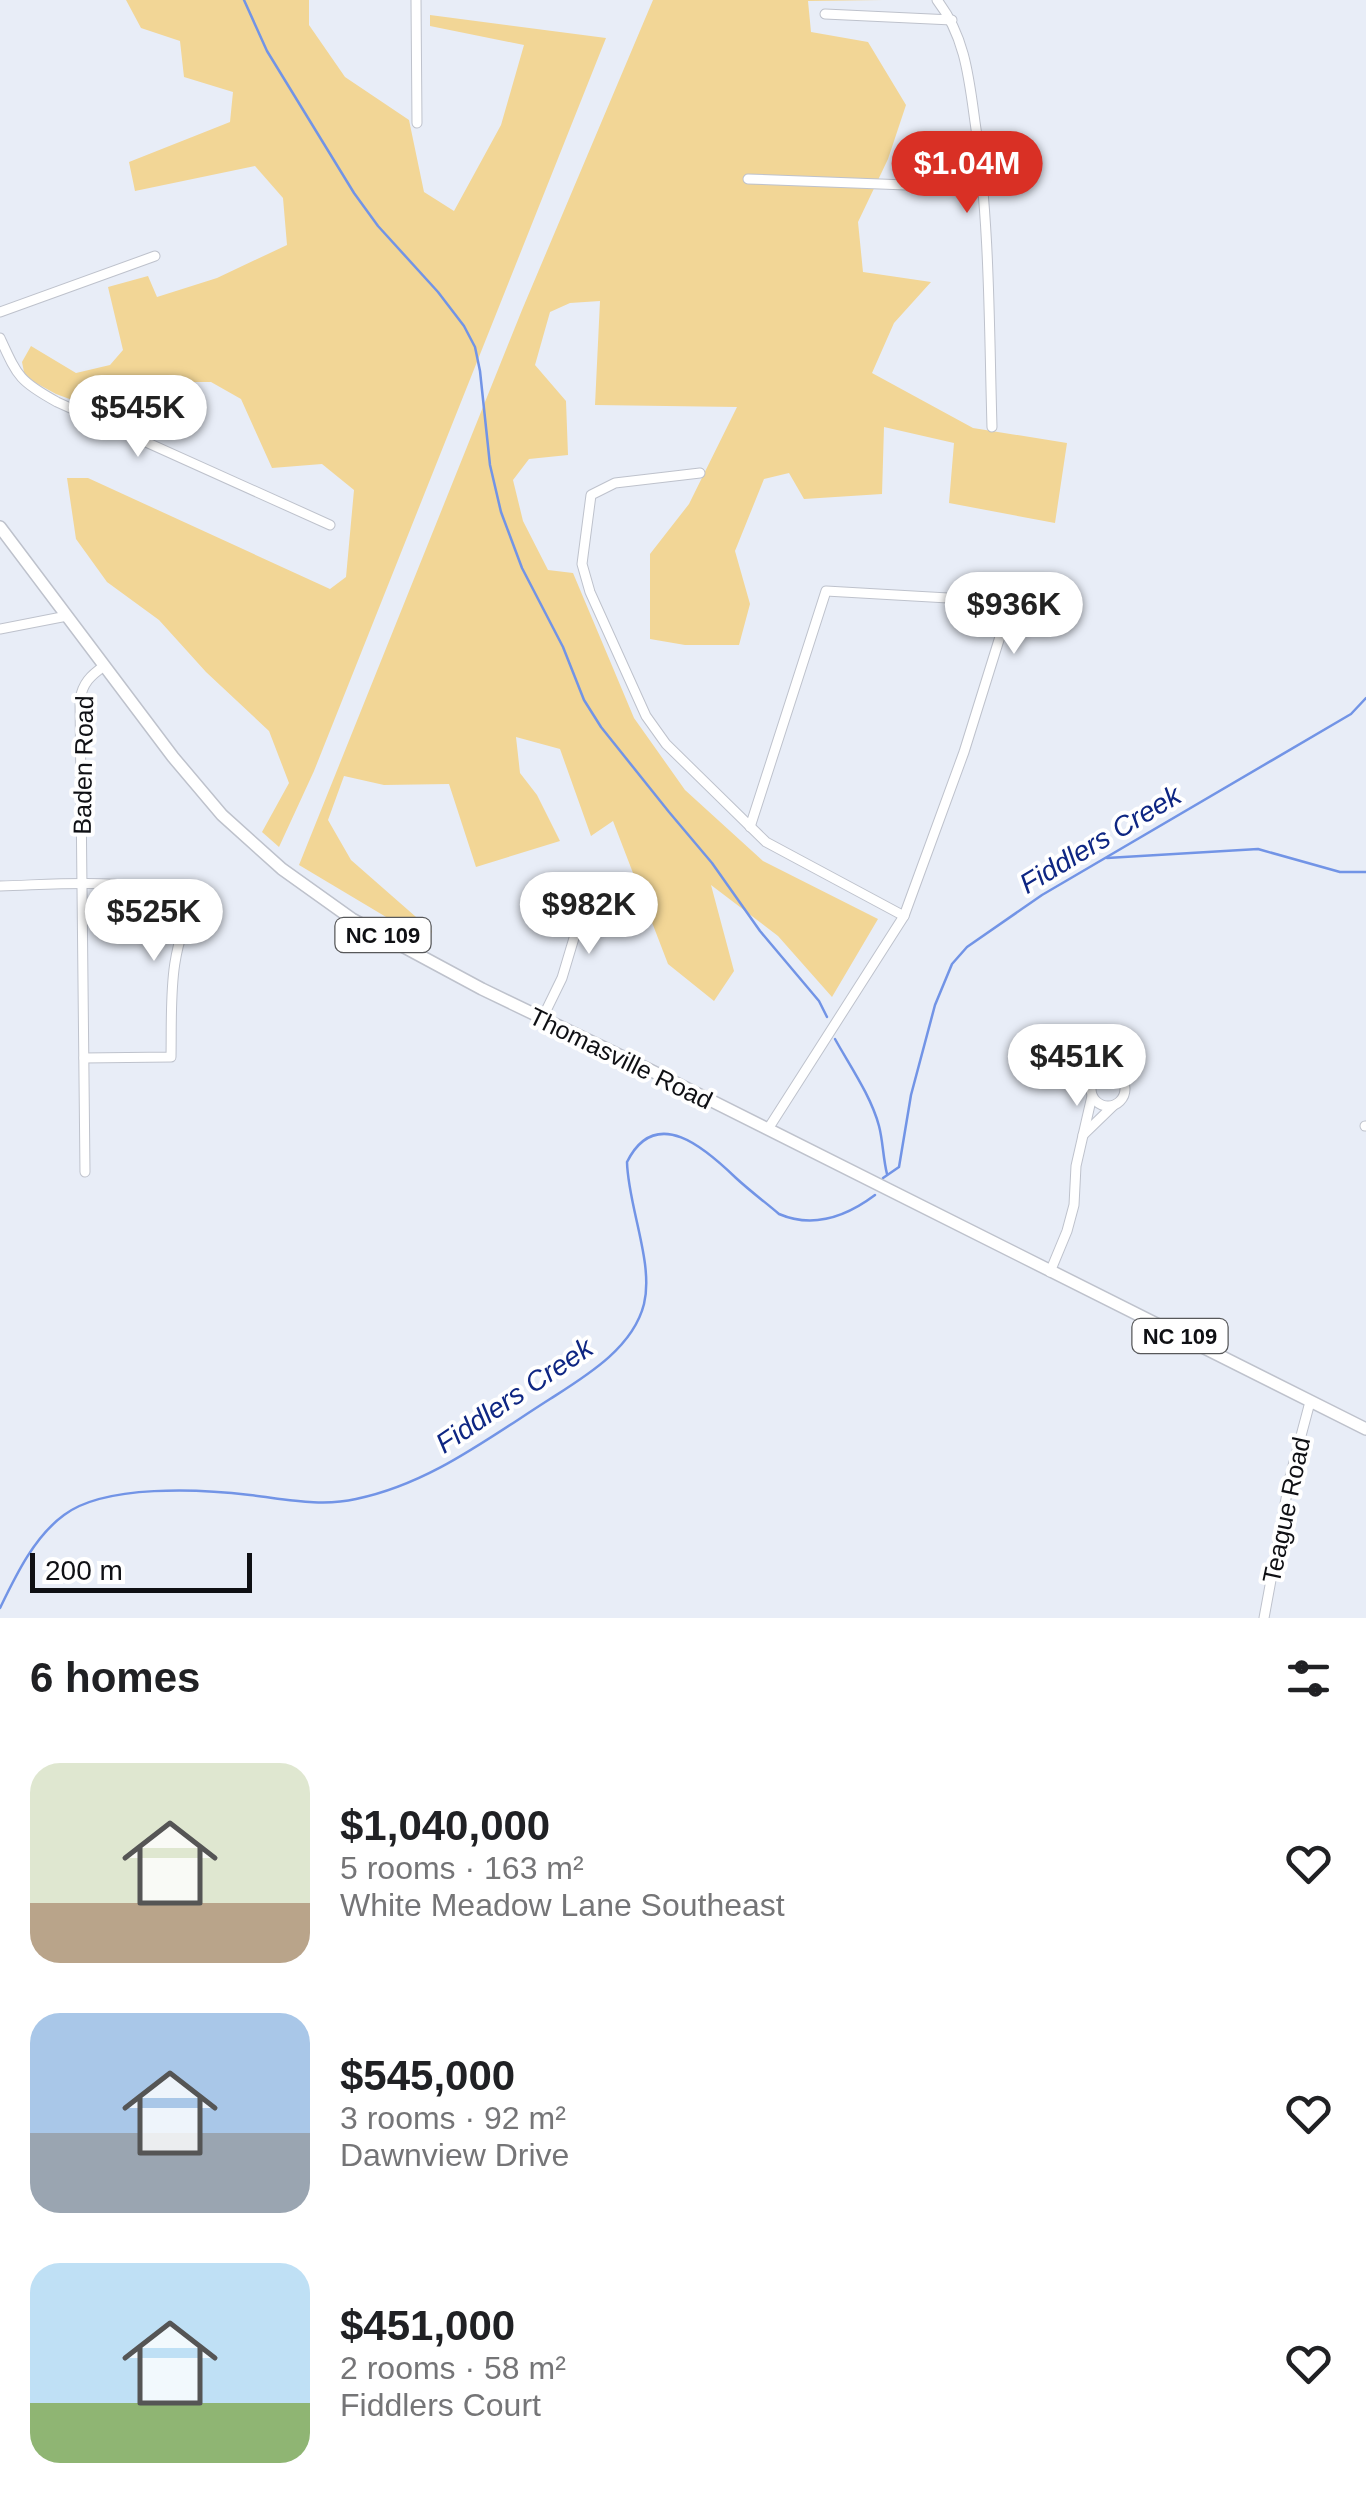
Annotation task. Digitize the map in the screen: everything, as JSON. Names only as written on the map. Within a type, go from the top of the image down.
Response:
[{"type":"main road","name":"Thomasville Road","points":[[0,527],[173,757],[222,815],[282,869],[352,919],[542,1019],[1366,1429]]},
{"type":"street","points":[[416,0],[417,123]]},
{"type":"street","points":[[937,0],[952,20],[966,58],[985,188],[992,428]]},
{"type":"street","points":[[825,14],[952,20]]},
{"type":"street","points":[[748,179],[985,188]]},
{"type":"street","points":[[0,312],[156,256]]},
{"type":"street","points":[[0,338],[17,375],[56,402],[330,524]]},
{"type":"street","points":[[700,473],[615,484],[592,495],[582,564],[590,592],[646,716],[666,744],[750,827],[786,856],[904,916]]},
{"type":"street","points":[[750,827],[826,591],[983,600],[1008,610],[964,752],[904,916],[768,1129]]},
{"type":"street","points":[[0,629],[67,616]]},
{"type":"street","name":"Baden Road","points":[[86,1172],[80,700],[90,675],[104,666]]},
{"type":"street","points":[[542,1019],[562,978],[592,878]]},
{"type":"street","points":[[0,886],[137,884],[198,900],[179,938],[173,964],[171,1057],[84,1058]]},
{"type":"street","points":[[1050,1272],[1068,1231],[1083,1135],[1092,1096],[1091,1084],[1095,1077],[1109,1072],[1117,1074],[1125,1087],[1124,1095],[1083,1135]]},
{"type":"street","points":[[1092,1096],[1098,1104],[1114,1106]]},
{"type":"street","name":"Teague Road","points":[[1264,1618],[1290,1477],[1310,1402]]},
{"type":"shaded area","points":[[126,0],[309,0],[309,25],[345,77],[409,120],[424,192],[454,211],[501,125],[524,45],[430,26],[430,15],[606,38],[314,771],[279,847],[262,832],[289,783],[269,731],[206,672],[159,620],[107,582],[76,539],[67,478],[88,478],[330,589],[346,577],[354,490],[322,464],[272,468],[241,399],[211,382],[161,382],[119,389],[94,408],[25,377],[22,362],[31,346],[76,373],[110,365],[123,350],[108,287],[148,276],[157,297],[217,278],[287,245],[283,198],[255,166],[135,191],[129,162],[230,122],[233,92],[184,77],[180,41],[141,28]]},
{"type":"shaded area","points":[[653,0],[883,0],[808,1],[811,32],[868,42],[906,105],[888,159],[858,222],[863,272],[931,282],[894,323],[872,373],[973,428],[1067,443],[1055,523],[949,503],[954,443],[884,427],[882,494],[804,499],[789,473],[764,479],[735,551],[750,604],[739,645],[685,645],[650,639],[650,554],[689,504],[737,407],[595,405],[600,301],[570,303],[550,312],[535,365],[566,401],[568,455],[529,459],[513,480],[523,521],[548,570],[573,573],[634,718],[685,790],[763,861],[878,919],[832,997],[778,936],[711,885],[734,971],[714,1001],[668,964],[613,821],[591,836],[560,749],[516,737],[520,773],[537,795],[560,841],[476,867],[449,784],[384,785],[344,776],[328,820],[351,860],[432,931],[428,942],[299,865],[522,310]]},
{"type":"waterway","points":[[244,0],[267,51],[354,193],[378,226],[438,292],[475,347],[490,465],[501,512],[522,568],[563,647],[584,700],[601,727],[712,863],[760,931],[819,1001],[827,1017]]},
{"type":"waterway","name":"Fiddlers Creek","points":[[883,1178],[899,1167],[911,1095],[935,1005],[952,964],[967,947],[1042,895],[1351,714],[1366,698]]},
{"type":"waterway","points":[[1107,858],[1258,849],[1340,872],[1366,872]]},
{"type":"waterway","points":[[835,1039],[875,1115],[887,1174]]},
{"type":"waterway","name":"Fiddlers Creek","points":[[0,1608],[44,1534],[82,1505],[154,1491],[206,1491],[316,1502],[383,1492],[457,1458],[593,1370],[630,1334],[644,1304],[646,1271],[627,1162],[639,1145],[652,1136],[681,1137],[696,1145],[779,1214],[792,1218],[830,1218],[875,1195]]}]
